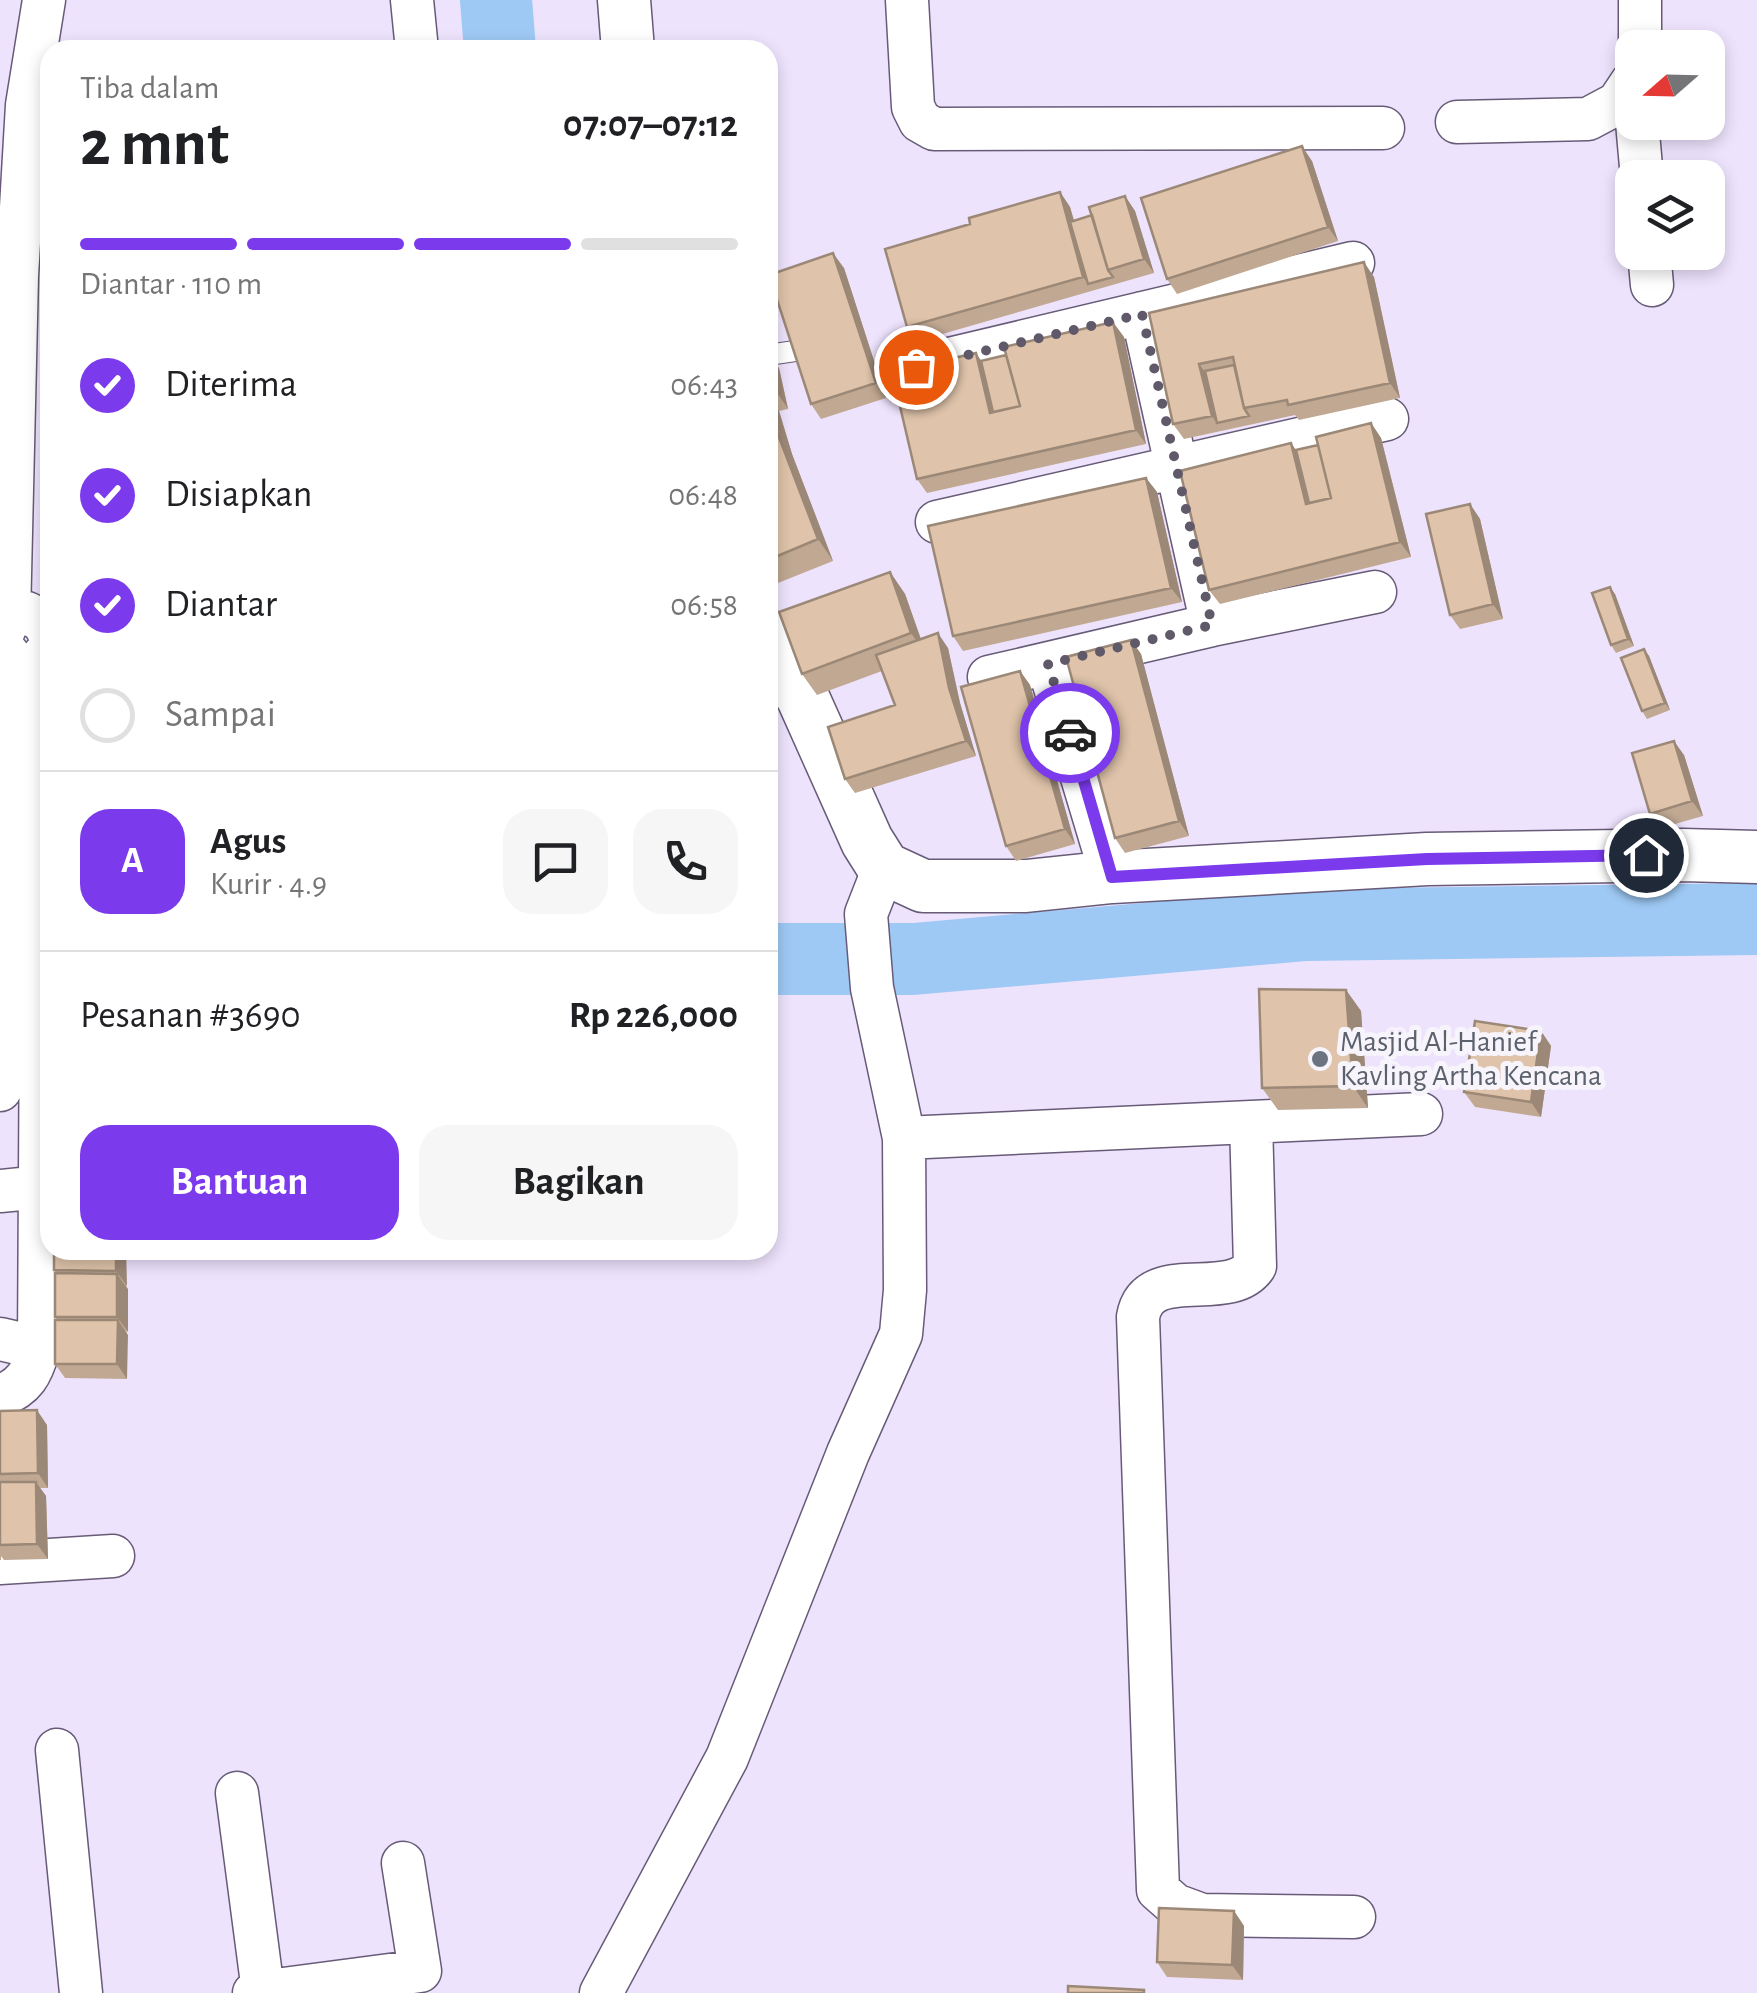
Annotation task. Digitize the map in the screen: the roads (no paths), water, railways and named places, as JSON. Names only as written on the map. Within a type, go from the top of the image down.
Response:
[{"type":"street","points":[[42,40],[44,0]]},
{"type":"street","points":[[412,0],[416,40]]},
{"type":"street","points":[[624,0],[627,40]]},
{"type":"street","points":[[908,0],[913,107],[920,120],[934,129],[1383,128]]},
{"type":"street","points":[[1640,0],[1640,30]]},
{"type":"street","points":[[0,1396],[18,1389],[26,1380],[20,1344],[20,1189],[32,640],[7,447],[33,276],[40,70]]},
{"type":"street","points":[[1457,122],[1588,119],[1615,105]]},
{"type":"street","points":[[916,367],[1353,263]]},
{"type":"street","points":[[1142,314],[1212,625]]},
{"type":"street","points":[[937,522],[1387,418]]},
{"type":"street","points":[[989,677],[1376,592]]},
{"type":"street","points":[[0,1090],[32,640]]},
{"type":"street","points":[[601,1993],[727,1758],[848,1453],[901,1334],[905,1290],[904,1138],[872,988],[875,891],[867,842],[778,654]]},
{"type":"street","points":[[1048,664],[1112,877]]},
{"type":"street","points":[[875,891],[923,886],[1026,886],[1112,877],[1427,859],[1757,857]]},
{"type":"street","points":[[904,1138],[1421,1114]]},
{"type":"street","points":[[1251,1122],[1255,1266],[1240,1280],[1158,1290],[1144,1300],[1138,1317],[1158,1890],[1175,1905],[1202,1914],[1354,1918]]},
{"type":"street","points":[[0,1563],[113,1556]]},
{"type":"street","points":[[57,1750],[81,1993]]},
{"type":"street","points":[[237,1793],[258,1992],[420,1971],[403,1863]]},
{"type":"lane","points":[[778,354],[795,351]]},
{"type":"waterway","points":[[496,0],[499,40]]},
{"type":"waterway","points":[[778,959],[913,959],[1306,925],[1757,919]]},
{"type":"place","name":"Masjid Al-Hanief Kavling Artha Kencana","points":[[1320,1059]]}]
